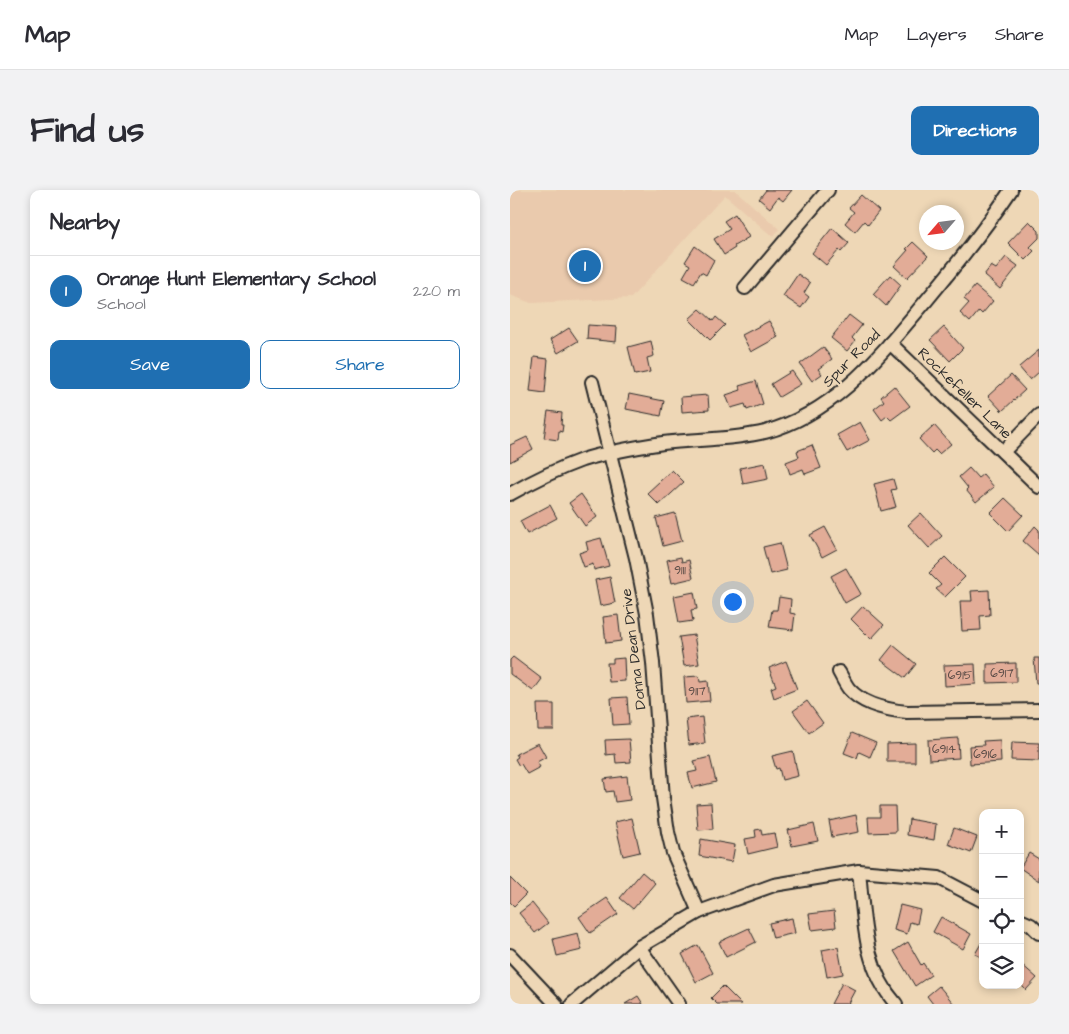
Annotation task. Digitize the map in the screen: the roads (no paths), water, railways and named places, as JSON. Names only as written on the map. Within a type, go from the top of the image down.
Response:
[{"type":"street","points":[[745,288],[828,190]]},
{"type":"street","name":"Spur Road","points":[[510,494],[583,460],[664,443],[744,436],[787,424],[814,412],[839,395],[863,373],[890,343],[988,226],[1011,190]]},
{"type":"street","name":"Rockefeller Lane","points":[[890,343],[1039,487]]},
{"type":"street","name":"Donna Dean Drive","points":[[592,382],[648,614],[663,798],[668,832],[681,874],[699,912]]},
{"type":"street","points":[[1003,452],[1039,415]]},
{"type":"street","points":[[839,672],[849,689],[860,698],[890,710],[907,712],[1039,710]]},
{"type":"street","points":[[860,871],[866,935],[871,960],[883,987],[896,1004]]},
{"type":"street","points":[[572,1004],[639,947],[699,912],[774,884],[860,871],[939,878],[979,899]]},
{"type":"street","points":[[1024,922],[1031,925],[1039,933]]},
{"type":"street","points":[[639,947],[678,1004]]},
{"type":"street","points":[[510,955],[556,1004]]},
{"type":"place","name":"Orange Hunt Elementary School","points":[[585,266]]}]
